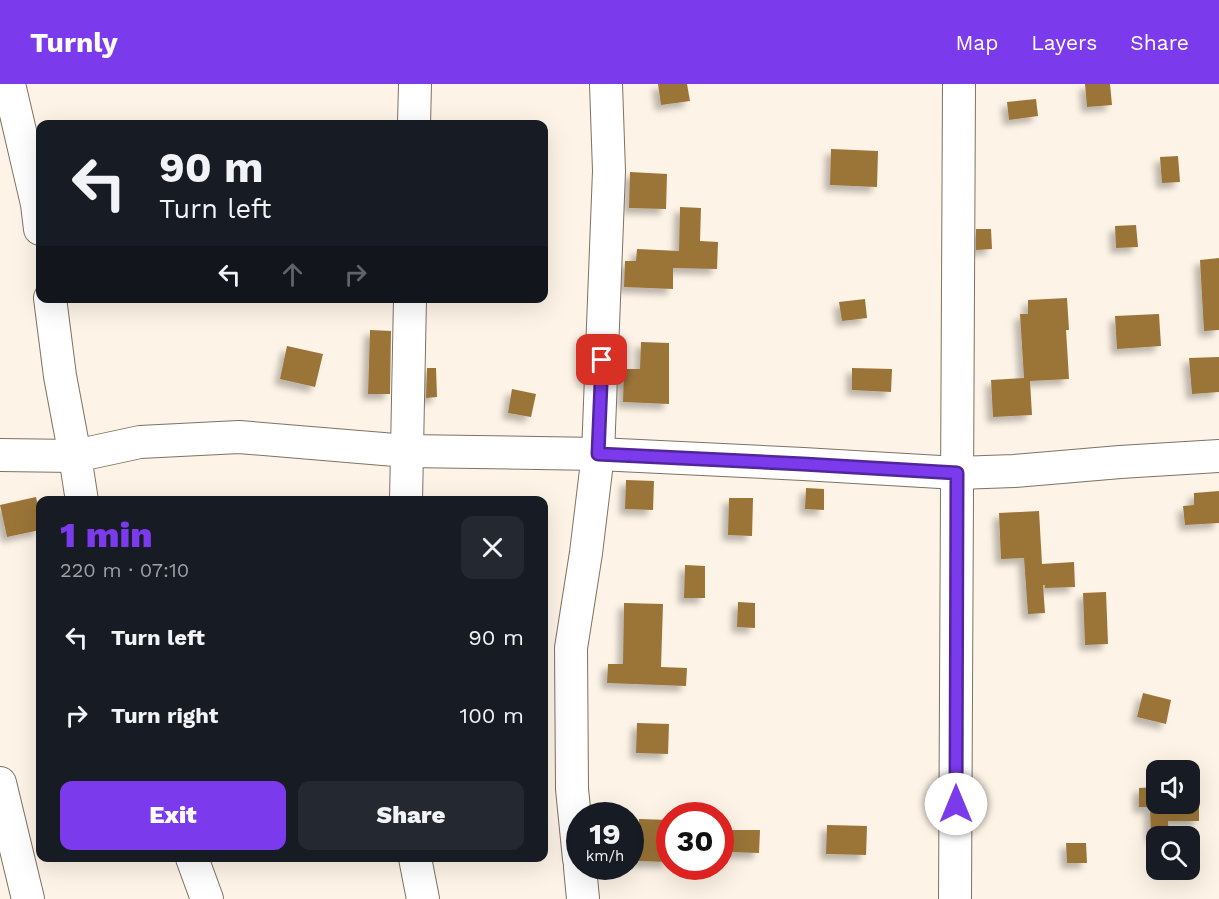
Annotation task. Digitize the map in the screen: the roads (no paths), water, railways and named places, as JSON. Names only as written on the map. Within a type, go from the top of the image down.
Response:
[{"type":"street","points":[[9,84],[36,200]]},
{"type":"street","points":[[414,120],[415,84]]},
{"type":"street","points":[[573,802],[571,648],[598,454],[609,171],[606,84]]},
{"type":"street","points":[[955,899],[959,84]]},
{"type":"street","points":[[51,303],[60,376],[81,496]]},
{"type":"street","points":[[406,496],[410,303]]},
{"type":"street","points":[[0,455],[75,456],[140,442],[239,437],[407,452],[598,454],[957,473],[1219,456]]},
{"type":"street","points":[[0,783],[28,899]]},
{"type":"street","points":[[193,862],[207,899]]},
{"type":"street","points":[[415,862],[423,899]]},
{"type":"street","points":[[581,880],[583,899]]}]
